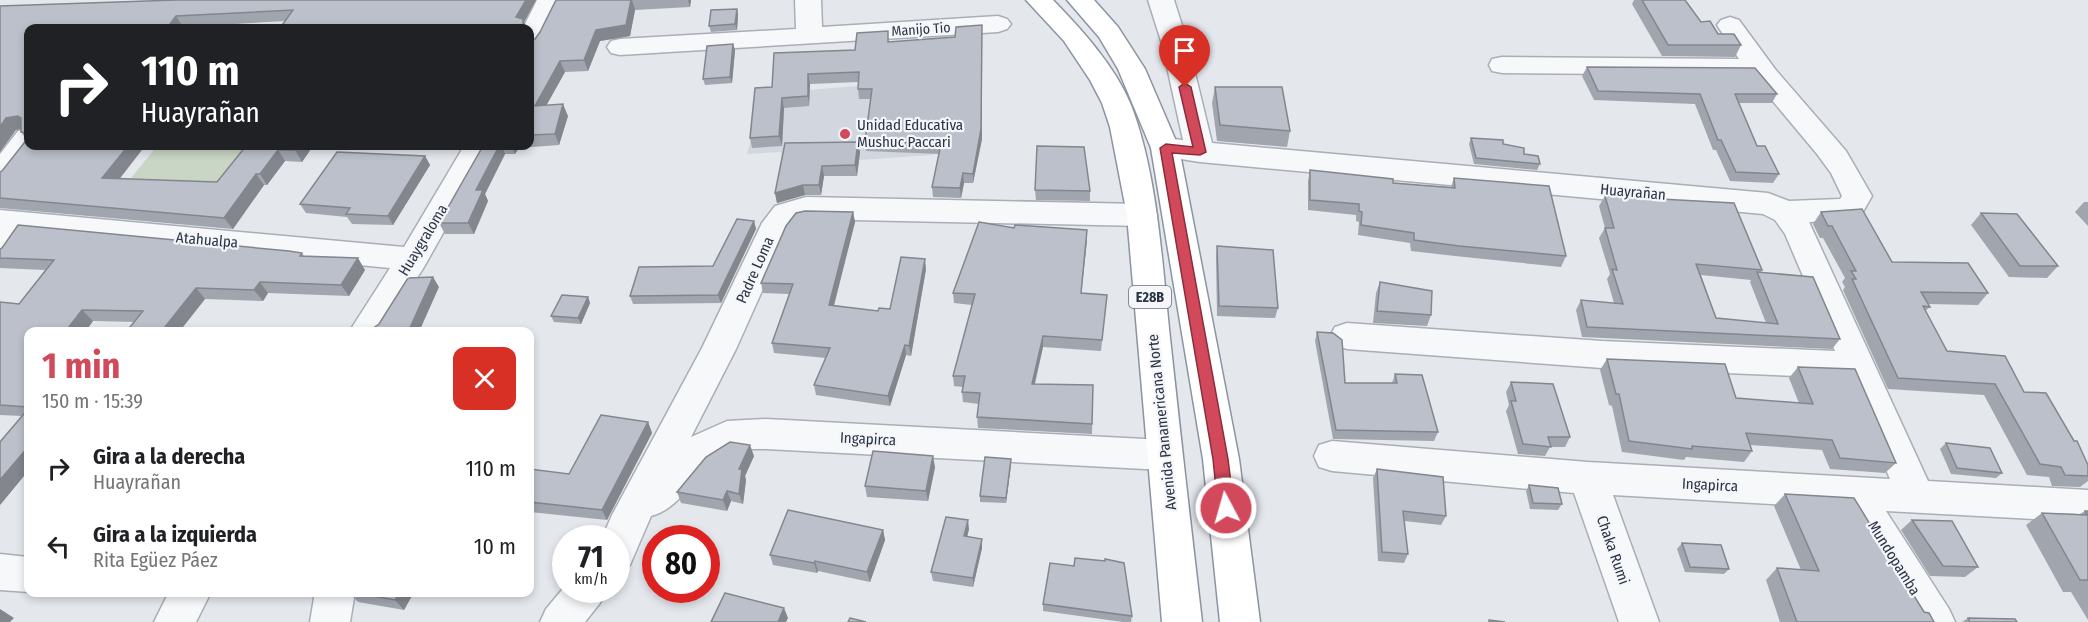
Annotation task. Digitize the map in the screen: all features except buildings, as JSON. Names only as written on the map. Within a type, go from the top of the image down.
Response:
[{"type":"highway","name":"Avenida Panamericana Norte","points":[[1039,0],[1073,36],[1116,103],[1124,127],[1142,215],[1182,622]]},
{"type":"highway","name":"E28B","points":[[1080,0],[1127,60],[1150,103],[1166,148],[1221,459],[1240,622]]},
{"type":"street","points":[[534,34],[550,0]]},
{"type":"street","points":[[808,0],[809,36]]},
{"type":"street","points":[[1161,0],[1175,44],[1200,152]]},
{"type":"street","name":"Manijo Tio","points":[[620,47],[998,24]]},
{"type":"street","points":[[1730,25],[1758,67],[1831,149],[1851,180],[1857,196],[1849,209],[1786,212]]},
{"type":"street","points":[[1502,65],[1758,67]]},
{"type":"street","points":[[0,174],[24,143]]},
{"type":"street","name":"Huayrañan","points":[[1166,148],[1768,204],[1786,212]]},
{"type":"street","name":"Huaygraloma","points":[[368,327],[413,259],[476,150]]},
{"type":"street","name":"Padre Loma","points":[[628,525],[719,349],[773,231],[786,214],[806,208],[1142,215]]},
{"type":"street","points":[[1786,212],[1799,231],[1917,498]]},
{"type":"street","points":[[0,250],[10,222]]},
{"type":"street","name":"Atahualpa","points":[[10,222],[413,259]]},
{"type":"street","points":[[1347,336],[1484,349],[1720,361],[1857,365]]},
{"type":"street","name":"Ingapirca","points":[[630,530],[701,449],[727,436],[766,434],[1164,455]]},
{"type":"street","name":"Ingapirca","points":[[1332,456],[1588,477],[1917,498],[2088,506]]},
{"type":"street","name":"Chaka Rumi","points":[[1588,477],[1639,622]]},
{"type":"street","name":"Mundopamba","points":[[1854,494],[1935,622]]},
{"type":"street","points":[[0,572],[24,575]]},
{"type":"street","points":[[174,622],[188,597]]},
{"type":"street","points":[[330,622],[334,597]]},
{"type":"street","points":[[560,622],[575,603]]},
{"type":"street","points":[[591,622],[598,603]]},
{"type":"shaded area","name":"Unidad Educativa Mushuc Paccari","points":[[913,81],[942,107],[933,155],[785,165],[781,152],[747,154],[764,94]]},
{"type":"green space","points":[[154,150],[250,150],[223,189],[123,188]]},
{"type":"place","name":"Unidad Educativa Mushuc Paccari","points":[[845,134]]},
{"type":"route","points":[[1185,87],[1200,152],[1166,148],[1221,459],[1226,508]]}]
